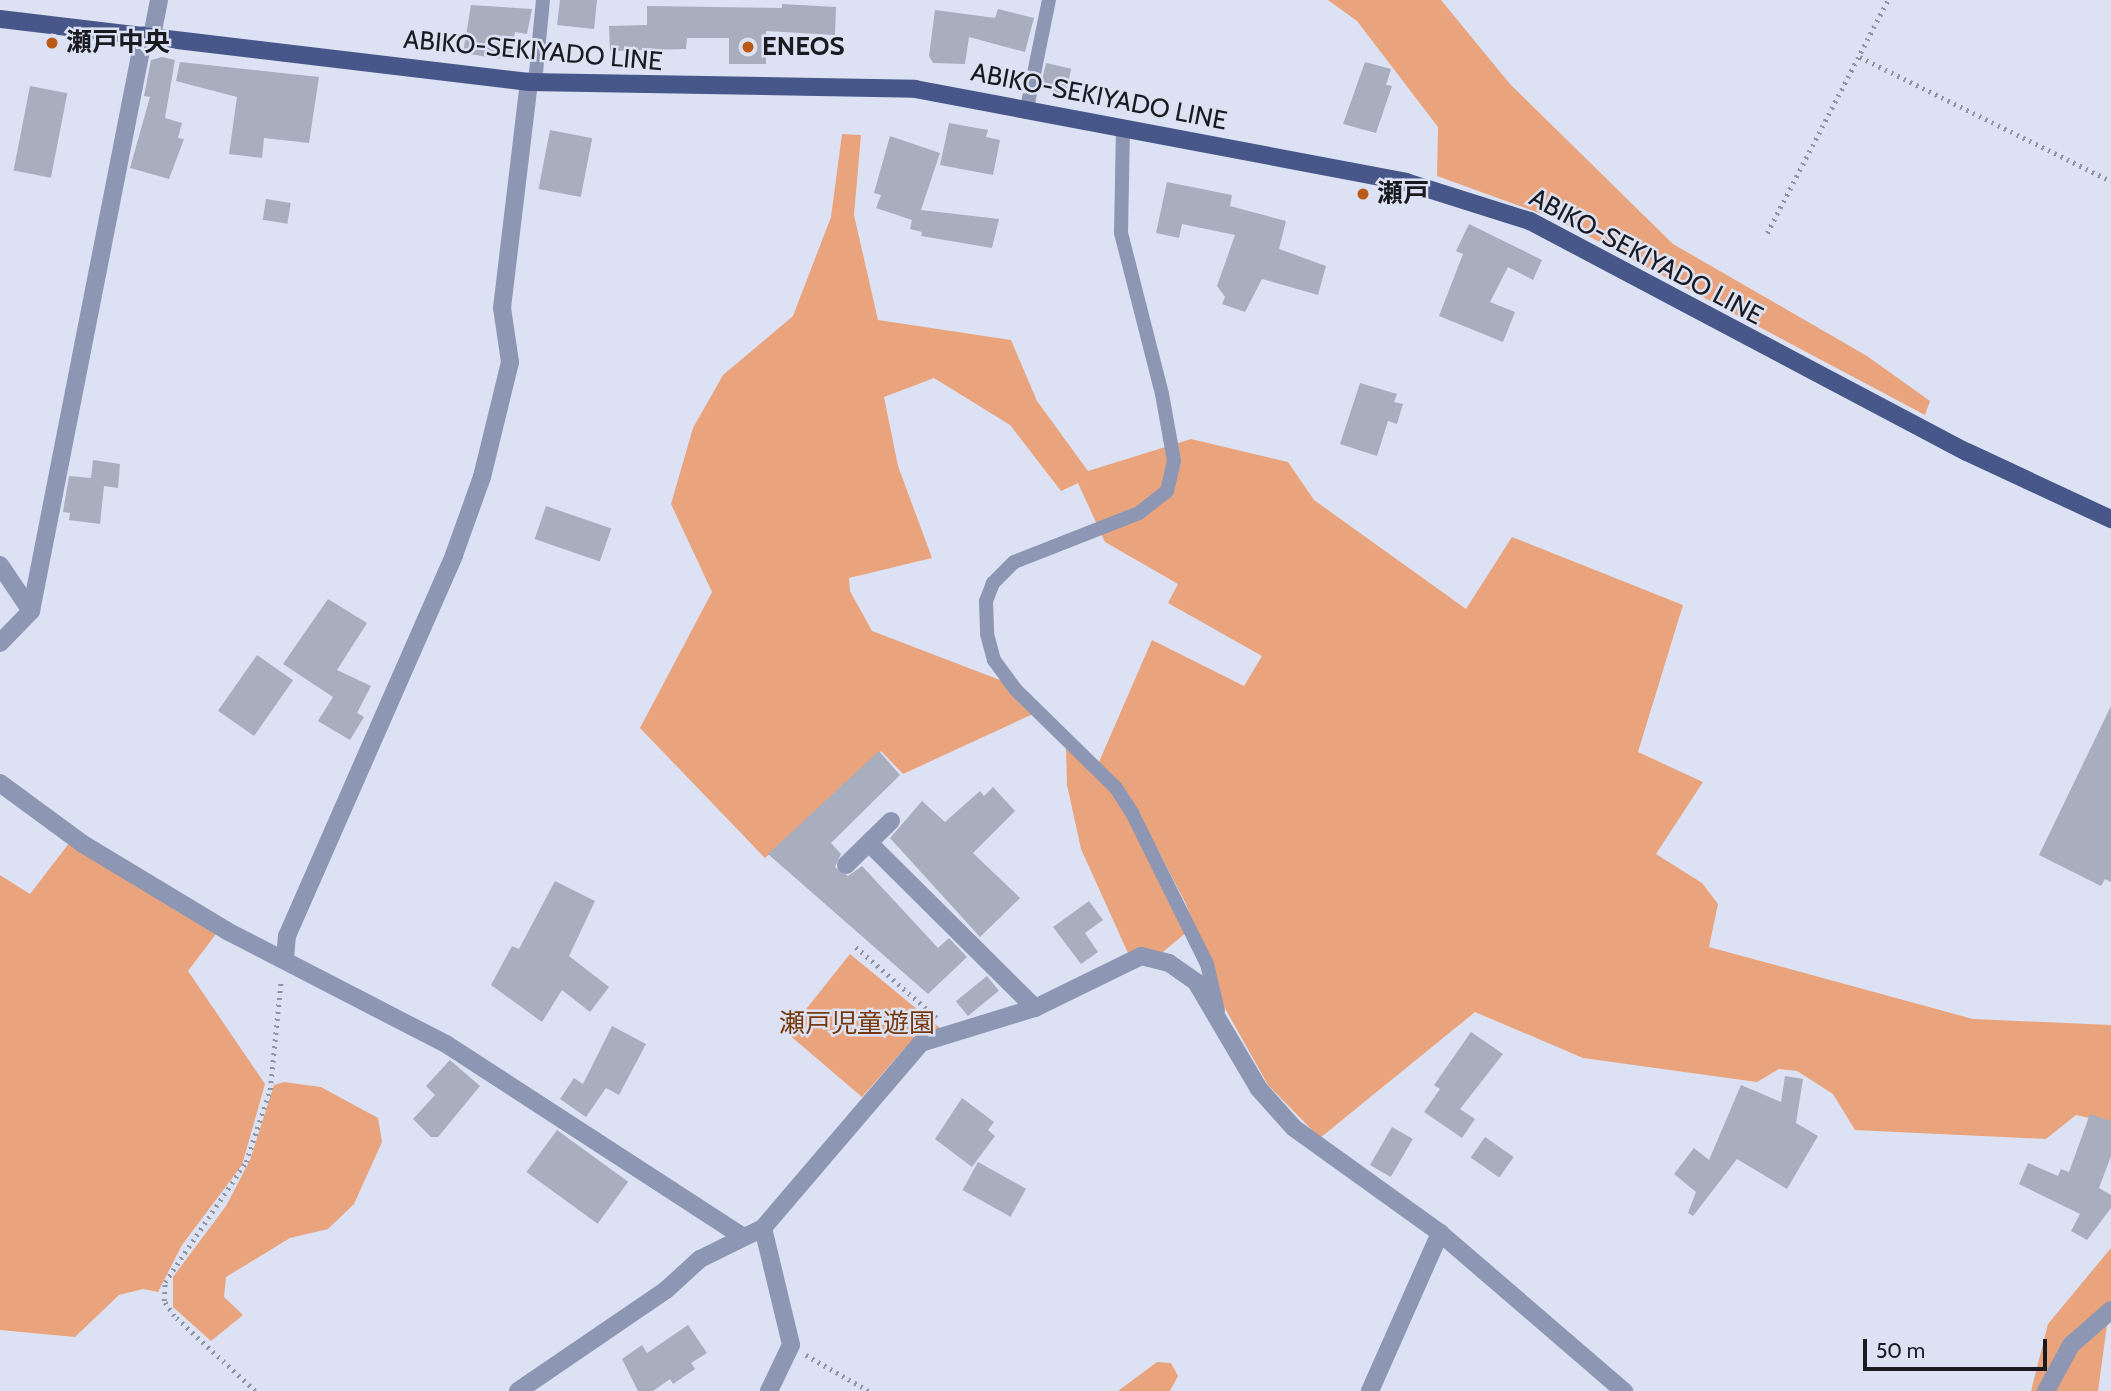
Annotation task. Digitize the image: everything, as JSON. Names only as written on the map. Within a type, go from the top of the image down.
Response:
[{"type":"main road","name":"ABIKO-SEKIYADO LINE","points":[[0,19],[532,82],[915,89],[1027,108],[1406,182],[1530,221],[1967,453],[2111,519]]},
{"type":"street","points":[[0,643],[31,611],[148,36],[159,0]]},
{"type":"street","points":[[285,958],[287,936],[454,555],[482,477],[510,362],[502,308],[532,82]]},
{"type":"street","points":[[0,565],[31,611]]},
{"type":"street","points":[[0,783],[83,844],[227,931],[285,958],[446,1044],[740,1235]]},
{"type":"street","points":[[845,866],[891,821]]},
{"type":"street","points":[[869,842],[1035,1008]]},
{"type":"street","points":[[518,1391],[740,1235],[762,1228],[906,1057],[921,1043],[1035,1008],[1141,956],[1170,963],[1196,982],[1218,1011],[1259,1089],[1294,1128],[1440,1234],[1624,1391]]},
{"type":"street","points":[[762,1228],[791,1345],[769,1391]]},
{"type":"street","points":[[1370,1391],[1440,1234]]},
{"type":"street","points":[[2046,1391],[2071,1345],[2111,1310]]},
{"type":"lane","points":[[532,82],[543,0]]},
{"type":"lane","points":[[1027,108],[1049,0]]},
{"type":"lane","points":[[1123,128],[1121,233],[1165,407],[1174,461],[1167,491],[1147,510],[1014,562],[989,592],[987,634],[994,660],[1016,690],[1116,788],[1132,813],[1207,964],[1218,1011]]},
{"type":"path","points":[[1767,233],[1888,0]]},
{"type":"path","points":[[1860,57],[2111,181]]},
{"type":"path","points":[[856,947],[953,1031]]},
{"type":"path","points":[[255,1391],[174,1316],[164,1301],[165,1282],[246,1162],[270,1090],[285,958]]},
{"type":"path","points":[[791,1345],[869,1391]]},
{"type":"green space","points":[[1328,0],[1441,0],[1510,84],[1673,244],[1867,356],[1930,401],[1925,415],[1556,219],[1437,176],[1438,127],[1357,21]]},
{"type":"green space","points":[[842,134],[861,135],[854,215],[878,320],[1011,340],[1037,401],[1088,471],[1191,439],[1288,462],[1314,500],[1466,609],[1512,537],[1683,605],[1638,752],[1703,782],[1656,854],[1702,883],[1718,904],[1709,947],[1973,1019],[2111,1025],[2111,1123],[2076,1115],[2046,1139],[1855,1130],[1833,1094],[1797,1071],[1779,1069],[1757,1082],[1583,1058],[1475,1012],[1320,1138],[1268,1085],[1222,1003],[1186,904],[1148,831],[1099,762],[1152,640],[1244,686],[1262,656],[1168,603],[1178,584],[1105,542],[1078,483],[1061,491],[1010,425],[934,378],[884,397],[898,466],[932,558],[849,578],[850,591],[872,631],[1000,680],[1033,714],[903,774],[881,751],[765,858],[640,728],[712,592],[671,504],[693,428],[723,375],[793,316],[831,217]]},
{"type":"green space","points":[[1066,746],[1115,794],[1188,931],[1163,952],[1128,953],[1081,849],[1067,785]]},
{"type":"green space","points":[[70,842],[216,934],[188,971],[265,1084],[242,1165],[182,1245],[158,1292],[143,1289],[119,1295],[75,1337],[0,1330],[0,875],[30,894]]},
{"type":"green space","name":"瀬戸児童遊園","points":[[850,954],[940,1028],[904,1049],[862,1097],[787,1033]]},
{"type":"green space","points":[[284,1082],[321,1087],[378,1118],[382,1142],[354,1204],[328,1229],[290,1238],[226,1277],[224,1297],[243,1315],[211,1341],[173,1307],[173,1277],[226,1206],[250,1160],[274,1085]]},
{"type":"green space","points":[[2111,1248],[2111,1302],[2067,1341],[2038,1391],[2031,1391],[2048,1324]]},
{"type":"green space","points":[[2108,1318],[2098,1391],[2053,1391],[2082,1341]]},
{"type":"green space","points":[[1157,1362],[1171,1363],[1178,1376],[1170,1391],[1118,1391]]},
{"type":"building","points":[[560,0],[597,0],[594,29],[557,25]]},
{"type":"building","points":[[782,4],[836,7],[835,35],[766,31],[766,64],[729,64],[729,38],[687,38],[686,49],[610,51],[609,26],[647,25],[647,6],[782,8]]},
{"type":"building","points":[[471,5],[532,9],[527,34],[515,32],[511,55],[502,54],[501,59],[463,53]]},
{"type":"building","points":[[998,9],[1034,18],[1025,52],[969,37],[965,64],[933,63],[929,56],[935,10],[995,18]]},
{"type":"building","points":[[162,57],[175,60],[165,118],[182,123],[178,138],[184,139],[169,179],[130,168],[150,97],[144,96],[151,60]]},
{"type":"building","points":[[180,62],[319,77],[309,143],[264,138],[262,158],[229,154],[237,97],[176,81]]},
{"type":"building","points":[[1365,62],[1391,69],[1386,85],[1392,86],[1376,133],[1343,124]]},
{"type":"building","points":[[1046,63],[1071,69],[1065,94],[1040,88]]},
{"type":"building","points":[[30,86],[67,93],[51,178],[14,170]]},
{"type":"building","points":[[949,123],[988,130],[986,137],[1000,140],[993,175],[940,165]]},
{"type":"building","points":[[550,130],[592,138],[581,197],[539,189]]},
{"type":"building","points":[[890,136],[940,153],[921,210],[999,219],[992,248],[921,236],[922,232],[910,229],[912,220],[876,208],[881,195],[874,193]]},
{"type":"building","points":[[1167,182],[1232,195],[1230,206],[1286,221],[1279,249],[1326,266],[1318,295],[1262,279],[1245,312],[1222,304],[1225,297],[1217,286],[1235,235],[1182,224],[1179,238],[1156,233]]},
{"type":"building","points":[[266,199],[291,203],[287,224],[263,220]]},
{"type":"building","points":[[1469,224],[1542,260],[1533,280],[1508,267],[1490,302],[1515,312],[1503,342],[1439,316],[1463,254],[1456,251]]},
{"type":"building","points":[[1360,383],[1397,394],[1394,402],[1403,404],[1397,424],[1388,421],[1377,456],[1340,444]]},
{"type":"building","points":[[93,460],[120,464],[118,488],[104,486],[100,524],[69,520],[70,513],[63,512],[69,476],[91,478]]},
{"type":"building","points":[[546,506],[611,528],[600,562],[535,539]]},
{"type":"building","points":[[328,599],[367,623],[337,670],[371,686],[357,713],[364,717],[350,740],[318,721],[333,697],[283,664]]},
{"type":"building","points":[[257,655],[293,680],[254,736],[218,711]]},
{"type":"building","points":[[2111,706],[2111,882],[2105,879],[2101,886],[2039,855]]},
{"type":"building","points":[[879,751],[900,775],[831,843],[841,854],[835,867],[848,876],[862,866],[938,948],[949,938],[967,957],[928,994],[768,854]]},
{"type":"building","points":[[993,787],[1015,811],[973,853],[1020,898],[980,937],[890,838],[922,801],[945,822],[980,791],[984,796]]},
{"type":"building","points":[[555,881],[595,901],[569,956],[609,987],[590,1012],[562,990],[542,1022],[491,985],[512,946],[519,949]]},
{"type":"building","points":[[1089,901],[1103,920],[1085,933],[1098,952],[1081,964],[1053,927]]},
{"type":"building","points":[[987,976],[999,991],[968,1016],[956,1001]]},
{"type":"building","points":[[612,1026],[646,1044],[619,1095],[606,1088],[586,1117],[560,1099],[574,1078],[583,1084]]},
{"type":"building","points":[[1471,1032],[1503,1054],[1460,1109],[1475,1119],[1462,1138],[1424,1112],[1440,1089],[1434,1085]]},
{"type":"building","points":[[450,1060],[480,1086],[438,1137],[431,1137],[413,1119],[435,1095],[426,1086]]},
{"type":"building","points":[[1785,1076],[1803,1079],[1796,1123],[1818,1136],[1787,1189],[1737,1159],[1693,1216],[1688,1213],[1696,1192],[1674,1174],[1694,1148],[1709,1160],[1741,1085],[1781,1102]]},
{"type":"building","points":[[962,1098],[994,1122],[988,1130],[995,1136],[972,1167],[935,1139]]},
{"type":"building","points":[[2090,1114],[2111,1121],[2111,1156],[2099,1188],[2111,1195],[2111,1208],[2087,1240],[2071,1231],[2080,1214],[2019,1184],[2028,1163],[2058,1176],[2061,1169],[2069,1172]]},
{"type":"building","points":[[1392,1127],[1413,1139],[1391,1177],[1370,1165]]},
{"type":"building","points":[[557,1130],[628,1182],[598,1224],[526,1172]]},
{"type":"building","points":[[1485,1137],[1514,1157],[1499,1178],[1471,1157]]},
{"type":"building","points":[[978,1162],[1026,1189],[1011,1217],[962,1190]]},
{"type":"building","points":[[688,1325],[707,1353],[691,1363],[695,1369],[673,1384],[670,1379],[653,1391],[638,1391],[622,1359],[642,1345],[647,1353]]},
{"type":"place","name":"瀬戸中央","points":[[52,43]]},
{"type":"place","name":"ENEOS","points":[[748,47]]},
{"type":"place","name":"瀬戸","points":[[1363,194]]}]
